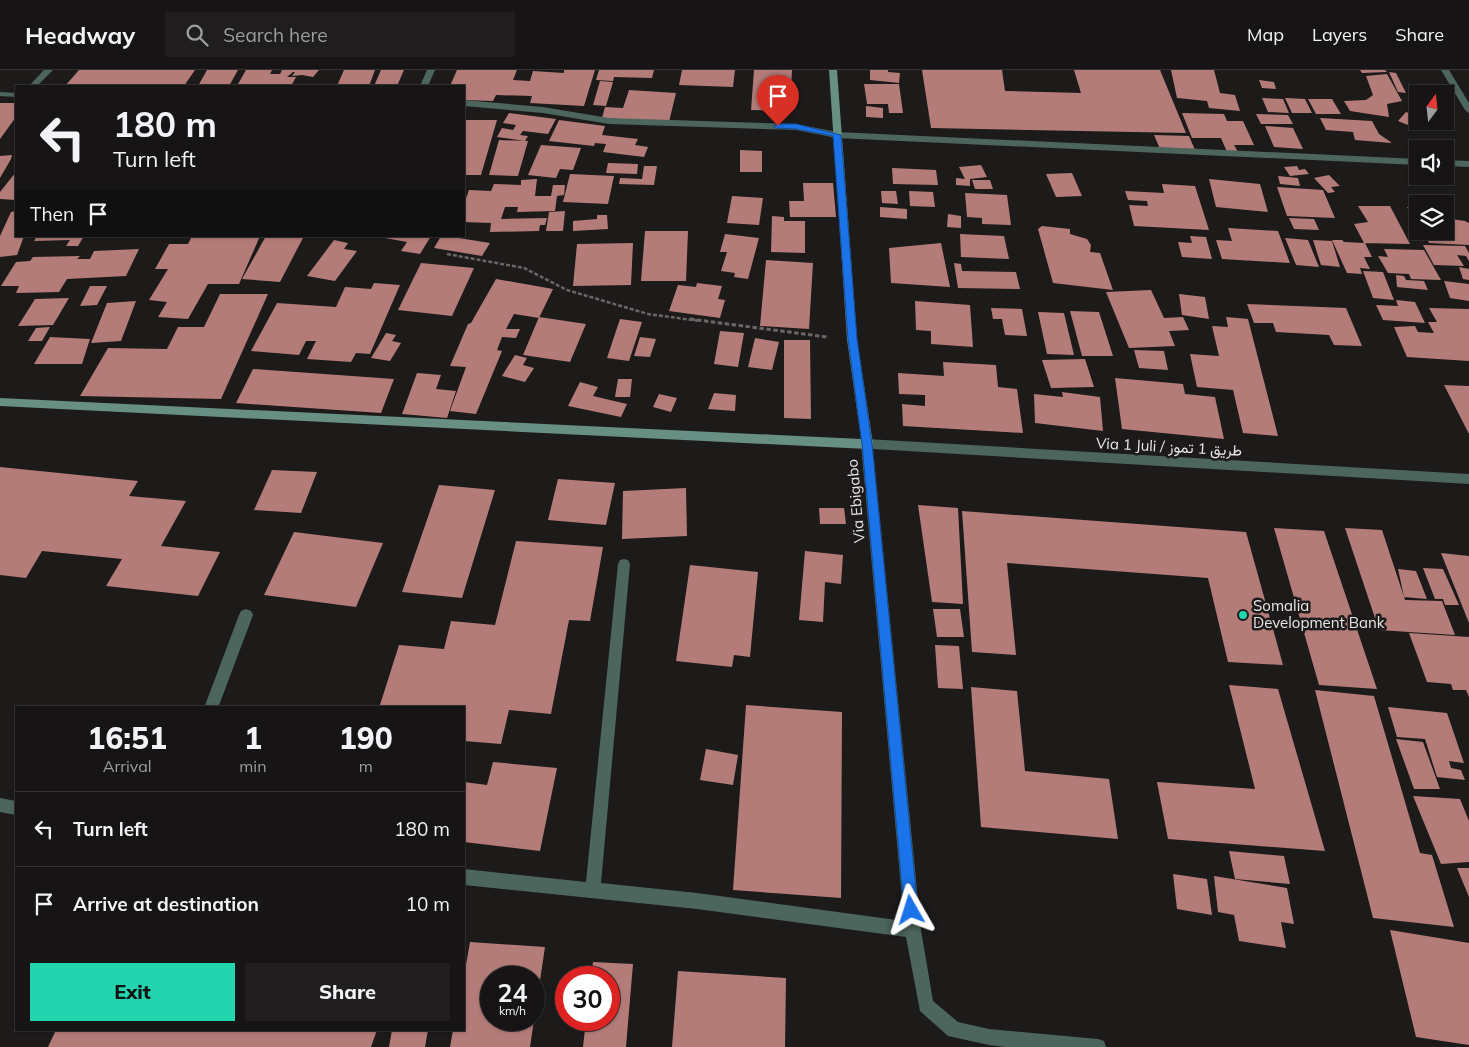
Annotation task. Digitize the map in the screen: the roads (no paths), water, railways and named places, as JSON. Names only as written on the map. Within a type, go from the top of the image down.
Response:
[{"type":"main road","name":"Via Ebigabo","points":[[833,70],[852,339],[867,444]]},
{"type":"main road","points":[[0,402],[867,444]]},
{"type":"street","points":[[34,85],[49,70]]},
{"type":"street","points":[[424,85],[431,70]]},
{"type":"street","points":[[1444,70],[1469,110]]},
{"type":"street","points":[[0,94],[15,95]]},
{"type":"street","points":[[465,102],[543,110],[609,121],[796,126],[837,135],[1409,162]]},
{"type":"street","points":[[1454,163],[1469,164]]},
{"type":"street","name":"Via 1 Juli / طريق 1 تموز","points":[[867,444],[1469,479]]},
{"type":"street","name":"Via Ebigabo","points":[[867,444],[913,930],[926,1005],[954,1030],[989,1037],[1098,1047]]},
{"type":"street","points":[[593,890],[624,564]]},
{"type":"street","points":[[212,706],[246,615]]},
{"type":"street","points":[[0,806],[15,808]]},
{"type":"street","points":[[465,877],[697,901],[913,930]]},
{"type":"place","name":"Somalia Development Bank","points":[[1243,615]]}]
